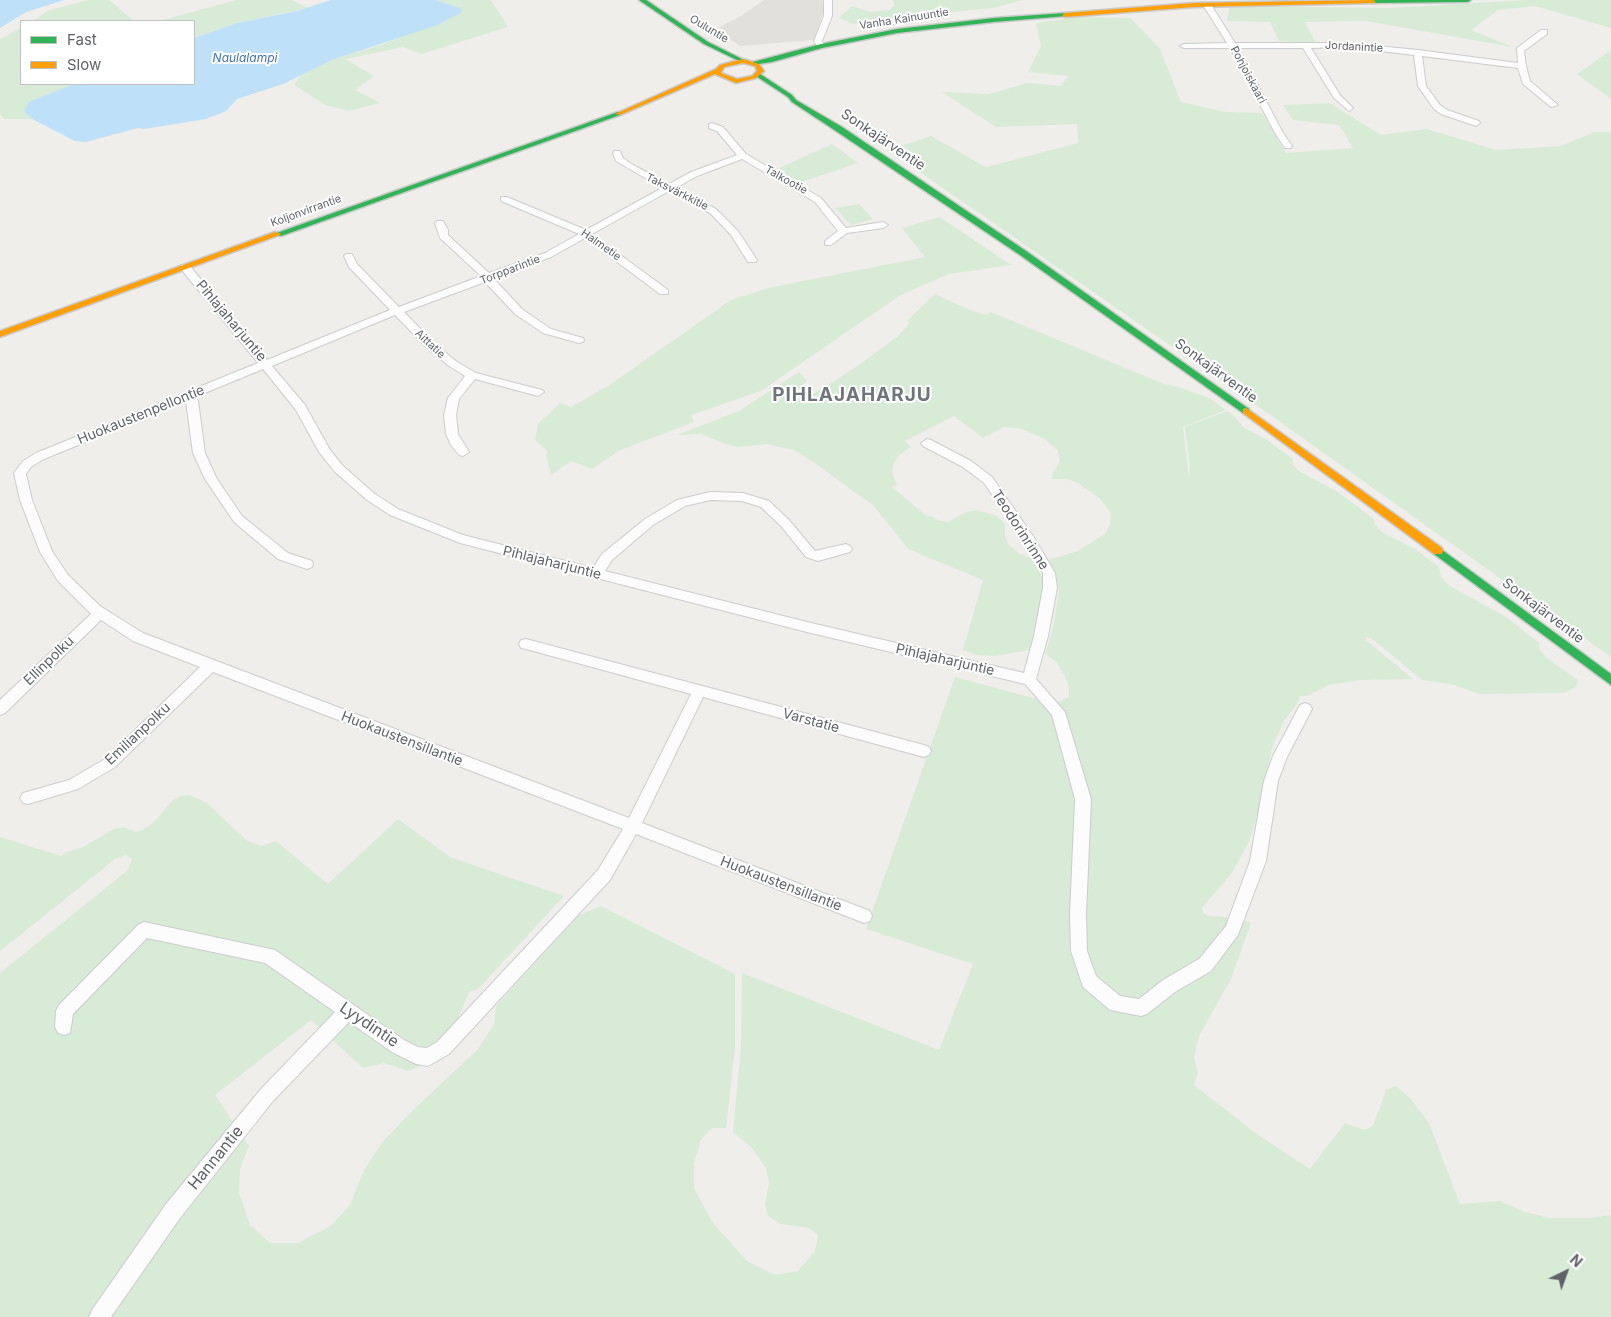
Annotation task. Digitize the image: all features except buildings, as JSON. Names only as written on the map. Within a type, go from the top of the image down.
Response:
[{"type":"main road","name":"Ouluntie","points":[[642,0],[685,36],[720,60],[718,74],[732,80]]},
{"type":"main road","name":"Vanha Kainuuntie","points":[[720,68],[747,62],[760,63],[821,46],[897,31],[943,25],[1118,10],[1207,5],[1468,0]]},
{"type":"main road","name":"Ouluntie","points":[[664,17],[706,43],[757,65],[759,73]]},
{"type":"main road","name":"Vanha Kainuuntie","points":[[732,80],[749,79],[794,54]]},
{"type":"main road","name":"Koljonvirrantie","points":[[0,334],[118,290],[620,113],[685,86],[720,68]]},
{"type":"main road","name":"Sonkajärventie","points":[[759,73],[794,101]]},
{"type":"main road","name":"Koljonvirrantie","points":[[620,113],[732,80]]},
{"type":"main road","name":"Sonkajärventie","points":[[732,80],[794,101],[1023,253],[1336,475],[1611,680]]},
{"type":"street","points":[[821,46],[818,41],[828,16],[828,0]]},
{"type":"street","name":"Pohjoiskaari","points":[[1207,5],[1232,45],[1279,133],[1288,146]]},
{"type":"street","points":[[1544,32],[1520,50],[1522,66],[1526,82],[1554,104]]},
{"type":"street","points":[[1305,45],[1337,96],[1349,108]]},
{"type":"street","name":"Jordanintie","points":[[1184,46],[1354,45],[1522,66]]},
{"type":"street","points":[[1418,52],[1422,86],[1437,106],[1444,112],[1476,123]]},
{"type":"street","name":"Talkootie","points":[[712,126],[720,130],[743,156],[809,192],[844,231]]},
{"type":"street","name":"Taksvärkkitie","points":[[617,153],[619,159],[630,167],[705,206],[722,218],[735,233],[752,260]]},
{"type":"street","name":"Torpparintie","points":[[266,364],[396,312],[548,255],[668,187],[710,167],[743,156]]},
{"type":"street","name":"Halmetie","points":[[504,199],[586,234],[664,292]]},
{"type":"street","points":[[440,223],[443,236],[488,278],[519,312],[530,321],[556,335],[579,340]]},
{"type":"street","points":[[828,243],[844,231],[883,225]]},
{"type":"street","name":"Aittatie","points":[[349,256],[353,265],[396,312],[442,356],[472,375],[538,392]]},
{"type":"street","name":"Pihlajaharjuntie","points":[[185,267],[301,408],[325,452],[339,469],[370,496],[394,512],[460,539],[1029,680]]},
{"type":"street","name":"Huokaustenpellontie","points":[[20,473],[27,464],[40,456],[266,364]]},
{"type":"street","points":[[463,452],[452,434],[450,415],[458,392],[472,375]]},
{"type":"street","points":[[189,396],[192,401],[199,453],[211,479],[226,503],[238,519],[259,538],[283,556],[307,564]]},
{"type":"street","name":"Teodorinrinne","points":[[927,443],[967,464],[988,480],[1049,573],[1050,588],[1043,626],[1029,680]]},
{"type":"street","name":"Huokaustensillantie","points":[[20,473],[26,500],[46,552],[77,594],[100,614],[138,636],[864,916]]},
{"type":"street","points":[[596,574],[607,557],[650,522],[680,503],[710,496],[744,497],[764,504],[785,523],[812,554],[818,556],[846,549]]},
{"type":"street","name":"Ellinpolku","points":[[0,709],[100,614]]},
{"type":"street","name":"Varstatie","points":[[526,644],[924,750]]},
{"type":"street","name":"Emilianpolku","points":[[28,798],[73,785],[110,763],[211,665]]},
{"type":"street","points":[[1029,680],[1058,712],[1083,799],[1078,933],[1079,951],[1089,981],[1116,1004],[1141,1008],[1169,986],[1205,965],[1232,930],[1258,861],[1271,782],[1280,756],[1305,708]]},
{"type":"street","points":[[633,826],[699,691]]},
{"type":"street","name":"Lyydintie","points":[[64,1027],[65,1010],[144,930],[269,956],[398,1046],[416,1055],[428,1057],[443,1048],[604,875],[633,826]]},
{"type":"street","name":"Hannantie","points":[[99,1317],[173,1211],[267,1095],[348,1012]]},
{"type":"shaded area","points":[[764,0],[822,0],[824,10],[814,40],[740,46],[715,29],[741,16]]},
{"type":"green space","points":[[89,0],[109,0],[133,20],[34,20],[50,10]]},
{"type":"green space","points":[[236,0],[292,0],[308,8],[237,23],[195,38],[195,20],[163,20]]},
{"type":"green space","points":[[435,0],[491,0],[508,27],[421,54],[403,47],[345,59],[374,76],[355,90],[380,103],[349,111],[325,105],[294,85],[300,76],[332,60],[384,44],[462,12],[460,8]]},
{"type":"green space","points":[[893,0],[1023,0],[993,8],[888,18],[853,24],[839,18],[852,6],[870,12],[889,10],[894,6]]},
{"type":"green space","points":[[1527,0],[1611,0],[1611,28],[1535,6],[1498,10],[1471,30],[1513,47],[1366,21],[1305,22],[1316,43],[1279,41],[1270,22],[1227,21],[1230,6],[1390,8]]},
{"type":"green space","points":[[1079,17],[1131,18],[1160,49],[1181,102],[1226,112],[1262,113],[1286,153],[1353,148],[1339,125],[1293,120],[1283,105],[1330,103],[1381,135],[1427,129],[1496,150],[1561,146],[1594,132],[1611,132],[1611,657],[1245,397],[888,150],[931,136],[986,167],[1078,143],[1077,124],[996,127],[942,92],[989,94],[1028,83],[1060,86],[1069,76],[1028,72],[1041,46],[1036,23]]},
{"type":"green space","points":[[20,29],[20,85],[72,85],[24,111],[32,119],[4,119],[0,113],[0,39]]},
{"type":"green space","points":[[1611,50],[1611,99],[1577,74]]},
{"type":"green space","points":[[832,144],[858,163],[799,183],[777,169]]},
{"type":"green space","points":[[859,204],[873,219],[851,225],[835,208]]},
{"type":"green space","points":[[940,217],[1011,265],[949,274],[899,296],[761,391],[691,415],[694,422],[618,451],[592,469],[571,461],[551,475],[546,455],[548,452],[535,440],[538,424],[560,403],[571,407],[608,386],[731,300],[768,288],[925,257],[902,228]]},
{"type":"green space","points":[[935,294],[972,311],[986,315],[991,312],[1164,384],[1179,387],[1209,398],[1226,410],[1183,427],[1189,478],[1190,467],[1185,427],[1228,411],[1243,427],[1267,440],[1293,459],[1293,465],[1299,471],[1338,492],[1374,519],[1375,525],[1382,532],[1415,549],[1439,567],[1441,577],[1450,586],[1506,617],[1539,643],[1540,650],[1548,659],[1578,680],[1576,687],[1564,693],[1479,694],[1455,685],[1422,680],[1371,638],[1366,637],[1366,640],[1413,679],[1361,680],[1329,685],[1307,696],[1300,696],[1297,704],[1285,719],[1272,748],[1261,805],[1248,844],[1231,874],[1202,908],[1203,913],[1208,916],[1240,918],[1251,923],[1231,979],[1199,1036],[1194,1057],[1198,1073],[1194,1085],[1258,1135],[1310,1169],[1345,1123],[1364,1130],[1373,1126],[1386,1090],[1396,1086],[1410,1098],[1429,1123],[1460,1204],[1500,1201],[1525,1212],[1549,1218],[1590,1218],[1611,1215],[1611,1317],[0,1317],[0,973],[128,870],[132,859],[126,855],[115,859],[0,951],[0,837],[61,856],[66,852],[81,848],[114,829],[124,827],[136,832],[142,830],[154,822],[173,800],[189,795],[207,803],[246,840],[261,846],[276,841],[328,884],[398,819],[450,857],[564,896],[478,989],[469,992],[452,1033],[422,1065],[408,1071],[384,1063],[363,1068],[311,1020],[215,1095],[249,1146],[240,1169],[239,1193],[250,1225],[270,1243],[298,1243],[331,1226],[350,1205],[364,1170],[381,1144],[409,1114],[478,1049],[494,1024],[496,1006],[579,915],[601,906],[735,974],[735,1048],[726,1128],[712,1128],[701,1140],[694,1163],[694,1188],[712,1222],[747,1261],[775,1275],[798,1271],[815,1251],[818,1235],[809,1228],[781,1224],[768,1216],[765,1205],[769,1183],[766,1168],[753,1149],[733,1132],[741,1048],[742,973],[939,1050],[973,964],[866,929],[955,677],[1041,700],[1060,702],[1069,697],[1069,688],[1065,676],[1056,662],[1045,654],[1054,624],[1059,590],[1055,572],[1048,560],[1078,551],[1105,534],[1111,522],[1110,511],[1099,498],[1080,484],[1068,479],[1052,479],[1052,475],[1060,461],[1058,451],[1045,439],[1022,429],[1004,427],[983,438],[954,416],[905,441],[911,447],[899,455],[894,463],[892,472],[897,484],[892,487],[928,517],[930,516],[940,521],[949,522],[966,512],[976,510],[997,516],[1005,524],[1005,536],[1008,544],[1020,554],[1033,559],[1042,577],[1043,587],[1030,650],[995,656],[977,655],[963,650],[983,580],[908,549],[874,506],[794,450],[767,444],[738,447],[701,434],[677,435],[739,411],[799,372],[807,381],[795,393],[794,399],[802,399],[820,390],[859,365],[898,336],[908,325],[909,322],[907,321]]},
{"type":"water","points":[[0,0],[64,0],[26,12],[0,28]]},
{"type":"water","name":"Naulalampi","points":[[331,0],[435,0],[460,8],[462,12],[438,25],[332,60],[283,84],[237,99],[226,111],[206,119],[144,129],[138,128],[86,142],[75,141],[32,119],[24,111],[29,102],[72,85],[195,85],[195,38],[237,23],[297,11]]},
{"type":"traffic: fast","points":[[642,0],[706,43],[743,61]]},
{"type":"traffic: fast","points":[[1373,2],[1468,0]]},
{"type":"traffic: fast","points":[[752,63],[772,60],[821,46],[897,31],[994,20],[1065,15]]},
{"type":"traffic: fast","points":[[758,75],[790,96],[794,101],[839,129],[1023,253],[1246,411]]},
{"type":"traffic: fast","points":[[278,234],[618,114]]},
{"type":"traffic: fast","points":[[1438,551],[1611,680]]},
{"type":"traffic: slow","points":[[1065,15],[1194,5],[1373,2]]},
{"type":"traffic: slow","points":[[743,61],[757,65],[761,71],[754,77],[736,81],[718,74],[718,70],[722,66],[743,61]]},
{"type":"traffic: slow","points":[[618,114],[718,70]]},
{"type":"traffic: slow","points":[[0,334],[278,234]]},
{"type":"traffic: slow","points":[[1246,411],[1438,551]]},
{"type":"district","name":"PIHLAJAHARJU","points":[[852,395]]}]
